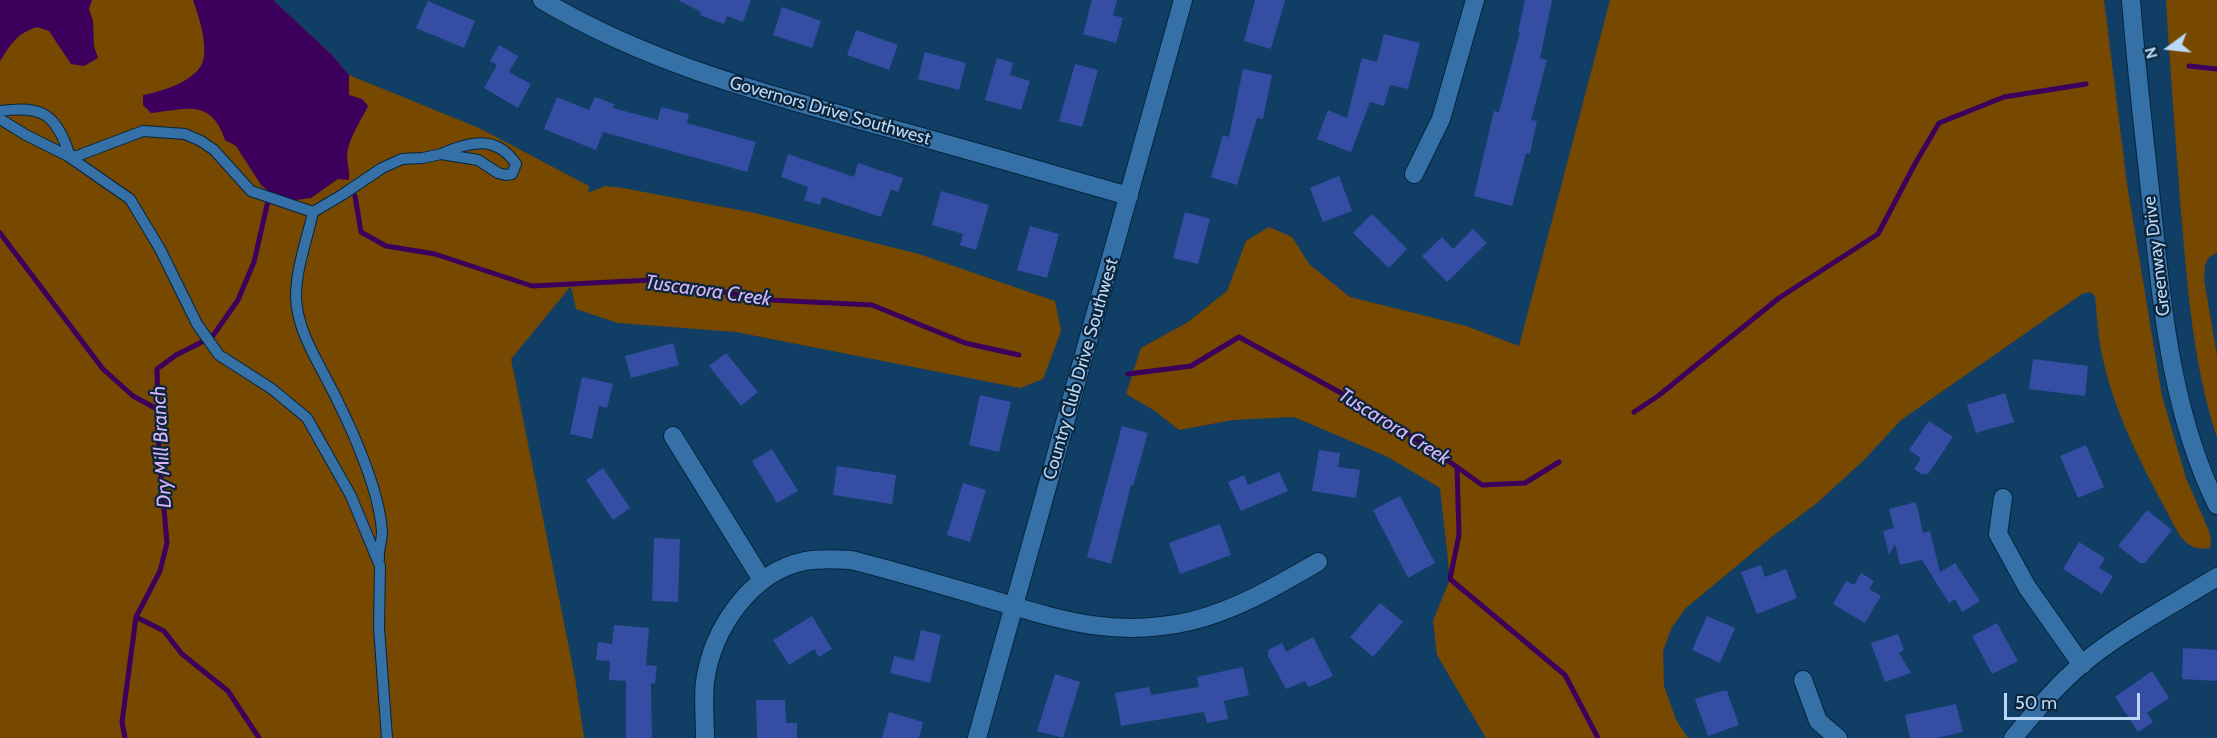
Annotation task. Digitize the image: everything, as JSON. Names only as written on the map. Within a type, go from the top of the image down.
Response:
[{"type":"street","name":"Governors Drive Southwest","points":[[542,0],[575,20],[656,58],[743,87],[1129,196]]},
{"type":"street","name":"Country Club Drive Southwest","points":[[977,738],[1183,0]]},
{"type":"street","points":[[1414,174],[1442,119],[1475,0]]},
{"type":"street","name":"Greenway Drive","points":[[2131,0],[2169,356],[2179,402],[2193,446],[2217,505]]},
{"type":"street","points":[[673,436],[762,580]]},
{"type":"street","points":[[2003,498],[1998,534],[2027,587],[2082,665]]},
{"type":"street","points":[[705,738],[705,683],[711,655],[721,632],[737,607],[762,580],[783,568],[805,561],[829,558],[851,560],[1065,621],[1109,629],[1161,626],[1192,621],[1247,601],[1318,562]]},
{"type":"street","points":[[2013,738],[2036,710],[2082,665],[2108,645],[2217,577]]},
{"type":"street","points":[[1803,681],[1818,722],[1838,738]]},
{"type":"lane","points":[[0,111],[27,110],[46,114],[61,133],[69,156]]},
{"type":"lane","points":[[0,119],[26,135],[69,156],[130,199],[160,249],[198,324],[219,355],[272,389],[308,418],[351,496],[380,566]]},
{"type":"lane","points":[[69,156],[77,156],[143,131],[185,134],[214,150],[251,191],[313,212],[382,168],[402,159],[423,158],[441,154],[459,146],[489,143],[509,154],[516,164],[512,174],[506,175],[498,173],[478,160],[441,154]]},
{"type":"lane","points":[[313,212],[298,271],[296,299],[313,356],[328,381],[354,437],[377,502],[382,534],[378,552],[380,566],[379,628],[387,738]]},
{"type":"shaded area","points":[[0,0],[273,0],[332,55],[349,75],[479,128],[589,186],[588,193],[605,186],[623,188],[755,213],[919,254],[1055,301],[1061,331],[1043,379],[1020,388],[736,332],[618,323],[576,309],[571,286],[511,359],[575,678],[584,738],[0,738]]},
{"type":"shaded area","points":[[0,0],[92,0],[89,9],[98,58],[84,66],[71,64],[49,31],[37,27],[19,36],[0,61]]},
{"type":"shaded area","points":[[193,0],[273,0],[332,55],[349,75],[349,95],[362,99],[368,106],[352,136],[348,149],[349,180],[338,179],[311,198],[295,200],[270,192],[261,185],[236,146],[225,140],[212,117],[195,109],[151,113],[143,105],[143,95],[180,83],[196,72],[202,64],[204,42]]},
{"type":"shaded area","points":[[1610,0],[2104,0],[2127,184],[2162,396],[2186,478],[2209,531],[2210,548],[2194,547],[2180,536],[2145,471],[2108,379],[2101,348],[2095,296],[2090,292],[2082,294],[1901,420],[1864,460],[1816,504],[1774,535],[1686,608],[1672,627],[1663,651],[1664,686],[1676,720],[1688,738],[1486,738],[1437,655],[1433,621],[1450,579],[1440,488],[1388,457],[1294,417],[1233,420],[1179,430],[1155,411],[1126,394],[1141,348],[1188,322],[1227,291],[1246,241],[1269,227],[1292,237],[1310,265],[1350,297],[1466,326],[1519,346]]},
{"type":"shaded area","points":[[2166,0],[2217,0],[2217,253],[2209,257],[2205,265],[2204,279],[2217,356],[2217,437],[2202,382],[2189,298]]},
{"type":"building","points":[[678,0],[751,0],[743,22],[727,16],[724,24],[700,15],[701,12]]},
{"type":"building","points":[[1092,0],[1117,0],[1113,15],[1123,18],[1116,43],[1083,34]]},
{"type":"building","points":[[1255,0],[1285,0],[1271,49],[1244,41]]},
{"type":"building","points":[[1525,0],[1552,0],[1540,58],[1547,60],[1531,120],[1537,121],[1530,154],[1526,153],[1512,206],[1474,196],[1494,111],[1499,112],[1520,32],[1518,32]]},
{"type":"building","points":[[428,1],[475,21],[464,48],[416,28]]},
{"type":"building","points":[[782,7],[821,21],[812,48],[773,35]]},
{"type":"building","points":[[856,30],[898,45],[889,70],[847,55]]},
{"type":"building","points":[[1384,34],[1420,43],[1408,89],[1390,85],[1384,106],[1370,102],[1351,152],[1317,139],[1328,110],[1347,118],[1362,58],[1377,62]]},
{"type":"building","points":[[499,45],[518,56],[509,72],[531,84],[518,108],[484,88],[497,65],[490,61]]},
{"type":"building","points":[[925,52],[966,63],[959,90],[918,79]]},
{"type":"building","points":[[997,58],[1013,63],[1010,75],[1030,81],[1021,110],[985,100]]},
{"type":"building","points":[[1075,64],[1098,70],[1082,127],[1059,121]]},
{"type":"building","points":[[1243,69],[1272,75],[1263,119],[1257,118],[1237,185],[1211,177],[1223,135],[1229,137]]},
{"type":"building","points":[[557,97],[589,110],[595,97],[614,104],[613,108],[658,120],[661,107],[689,114],[687,123],[756,142],[747,172],[603,132],[596,150],[544,129]]},
{"type":"building","points":[[788,154],[854,177],[858,163],[903,178],[898,192],[891,189],[881,217],[822,197],[820,205],[804,200],[808,187],[781,177]]},
{"type":"building","points":[[1339,176],[1352,211],[1323,222],[1310,188]]},
{"type":"building","points":[[941,191],[989,205],[976,250],[960,245],[963,234],[932,225]]},
{"type":"building","points":[[1185,212],[1210,219],[1198,264],[1173,258]]},
{"type":"building","points":[[1372,214],[1407,249],[1389,268],[1353,233]]},
{"type":"building","points":[[1030,226],[1059,234],[1047,278],[1017,270]]},
{"type":"building","points":[[1473,229],[1487,243],[1447,282],[1422,256],[1442,237],[1453,249]]},
{"type":"building","points":[[673,343],[679,365],[631,378],[625,356]]},
{"type":"building","points":[[726,353],[758,392],[741,406],[709,366]]},
{"type":"building","points":[[2033,359],[2088,366],[2085,396],[2029,389]]},
{"type":"building","points":[[582,377],[613,384],[607,408],[599,406],[592,439],[570,434]]},
{"type":"building","points":[[2005,393],[2014,422],[1976,433],[1967,405]]},
{"type":"building","points":[[980,395],[1011,402],[999,452],[969,445]]},
{"type":"building","points":[[1929,421],[1953,437],[1928,474],[1922,474],[1914,469],[1921,458],[1909,450]]},
{"type":"building","points":[[1122,426],[1148,433],[1133,486],[1131,485],[1111,564],[1087,557]]},
{"type":"building","points":[[2086,445],[2104,487],[2078,498],[2060,456]]},
{"type":"building","points":[[772,449],[798,491],[777,503],[752,461]]},
{"type":"building","points":[[1319,450],[1340,453],[1338,467],[1360,470],[1356,498],[1312,491]]},
{"type":"building","points":[[837,466],[896,475],[892,504],[833,495]]},
{"type":"building","points":[[603,468],[630,508],[613,520],[586,480]]},
{"type":"building","points":[[1279,472],[1288,491],[1241,511],[1228,482],[1244,475],[1248,485]]},
{"type":"building","points":[[963,483],[986,490],[970,542],[947,535]]},
{"type":"building","points":[[1400,496],[1435,563],[1408,578],[1373,510]]},
{"type":"building","points":[[1916,502],[1923,533],[1930,531],[1940,572],[1955,563],[1980,601],[1962,612],[1955,599],[1949,603],[1922,560],[1900,565],[1895,544],[1889,555],[1883,531],[1894,528],[1889,509]]},
{"type":"building","points":[[2147,510],[2172,530],[2145,563],[2140,563],[2118,546]]},
{"type":"building","points":[[1220,524],[1231,555],[1180,574],[1169,543]]},
{"type":"building","points":[[654,538],[680,539],[678,602],[652,601]]},
{"type":"building","points":[[2079,542],[2105,558],[2099,568],[2113,576],[2102,594],[2063,569]]},
{"type":"building","points":[[1761,565],[1765,577],[1786,569],[1797,598],[1757,614],[1741,572]]},
{"type":"building","points":[[1861,573],[1874,581],[1869,589],[1881,596],[1865,623],[1833,604],[1846,581],[1854,585]]},
{"type":"building","points":[[1380,603],[1403,622],[1373,657],[1350,637]]},
{"type":"building","points":[[812,616],[832,649],[819,657],[814,649],[789,665],[773,640]]},
{"type":"building","points":[[1707,616],[1735,628],[1720,663],[1692,650]]},
{"type":"building","points":[[1997,623],[2018,661],[1992,674],[1972,636]]},
{"type":"building","points":[[614,625],[649,628],[646,665],[657,666],[655,684],[651,683],[652,738],[626,738],[626,681],[609,680],[610,661],[596,660],[598,642],[612,644]]},
{"type":"building","points":[[921,630],[941,635],[930,683],[890,673],[894,656],[914,661]]},
{"type":"building","points":[[1898,634],[1904,650],[1899,653],[1911,673],[1885,682],[1871,643]]},
{"type":"building","points":[[1313,637],[1333,676],[1309,687],[1305,681],[1286,689],[1268,656],[1268,650],[1282,643],[1286,652]]},
{"type":"building","points":[[2183,648],[2217,650],[2217,681],[2182,679]]},
{"type":"building","points":[[1243,667],[1249,695],[1224,701],[1228,719],[1207,723],[1204,712],[1121,726],[1115,693],[1149,687],[1151,695],[1199,687],[1197,677]]},
{"type":"building","points":[[2152,671],[2169,698],[2147,713],[2153,722],[2138,732],[2115,697]]},
{"type":"building","points":[[1055,674],[1080,682],[1063,738],[1037,731]]},
{"type":"building","points":[[1727,691],[1739,725],[1708,736],[1695,699]]},
{"type":"building","points":[[756,700],[785,700],[786,723],[797,723],[797,738],[757,738]]},
{"type":"building","points":[[1956,704],[1963,732],[1937,738],[1910,738],[1905,715]]},
{"type":"building","points":[[889,712],[923,722],[919,738],[882,738]]},
{"type":"waterway","points":[[2189,66],[2217,69]]},
{"type":"waterway","points":[[1634,412],[1658,396],[1779,298],[1878,234],[1939,123],[2004,97],[2086,84]]},
{"type":"waterway","name":"Dry Mill Branch","points":[[125,738],[122,722],[136,617],[160,571],[167,543],[159,452],[157,369],[176,355],[212,337],[238,300],[254,262],[270,192]]},
{"type":"waterway","name":"Tuscarora Creek","points":[[355,196],[361,232],[386,246],[435,254],[532,286],[651,280],[771,300],[872,305],[965,343],[1019,355]]},
{"type":"waterway","points":[[0,233],[103,369],[133,396],[157,409]]},
{"type":"waterway","name":"Tuscarora Creek","points":[[1128,374],[1191,366],[1239,337],[1374,411],[1457,467],[1459,535],[1450,579],[1565,675],[1598,738]]},
{"type":"waterway","points":[[1457,467],[1482,485],[1525,483],[1559,462]]},
{"type":"waterway","points":[[136,617],[164,631],[182,654],[228,691],[259,738]]}]
